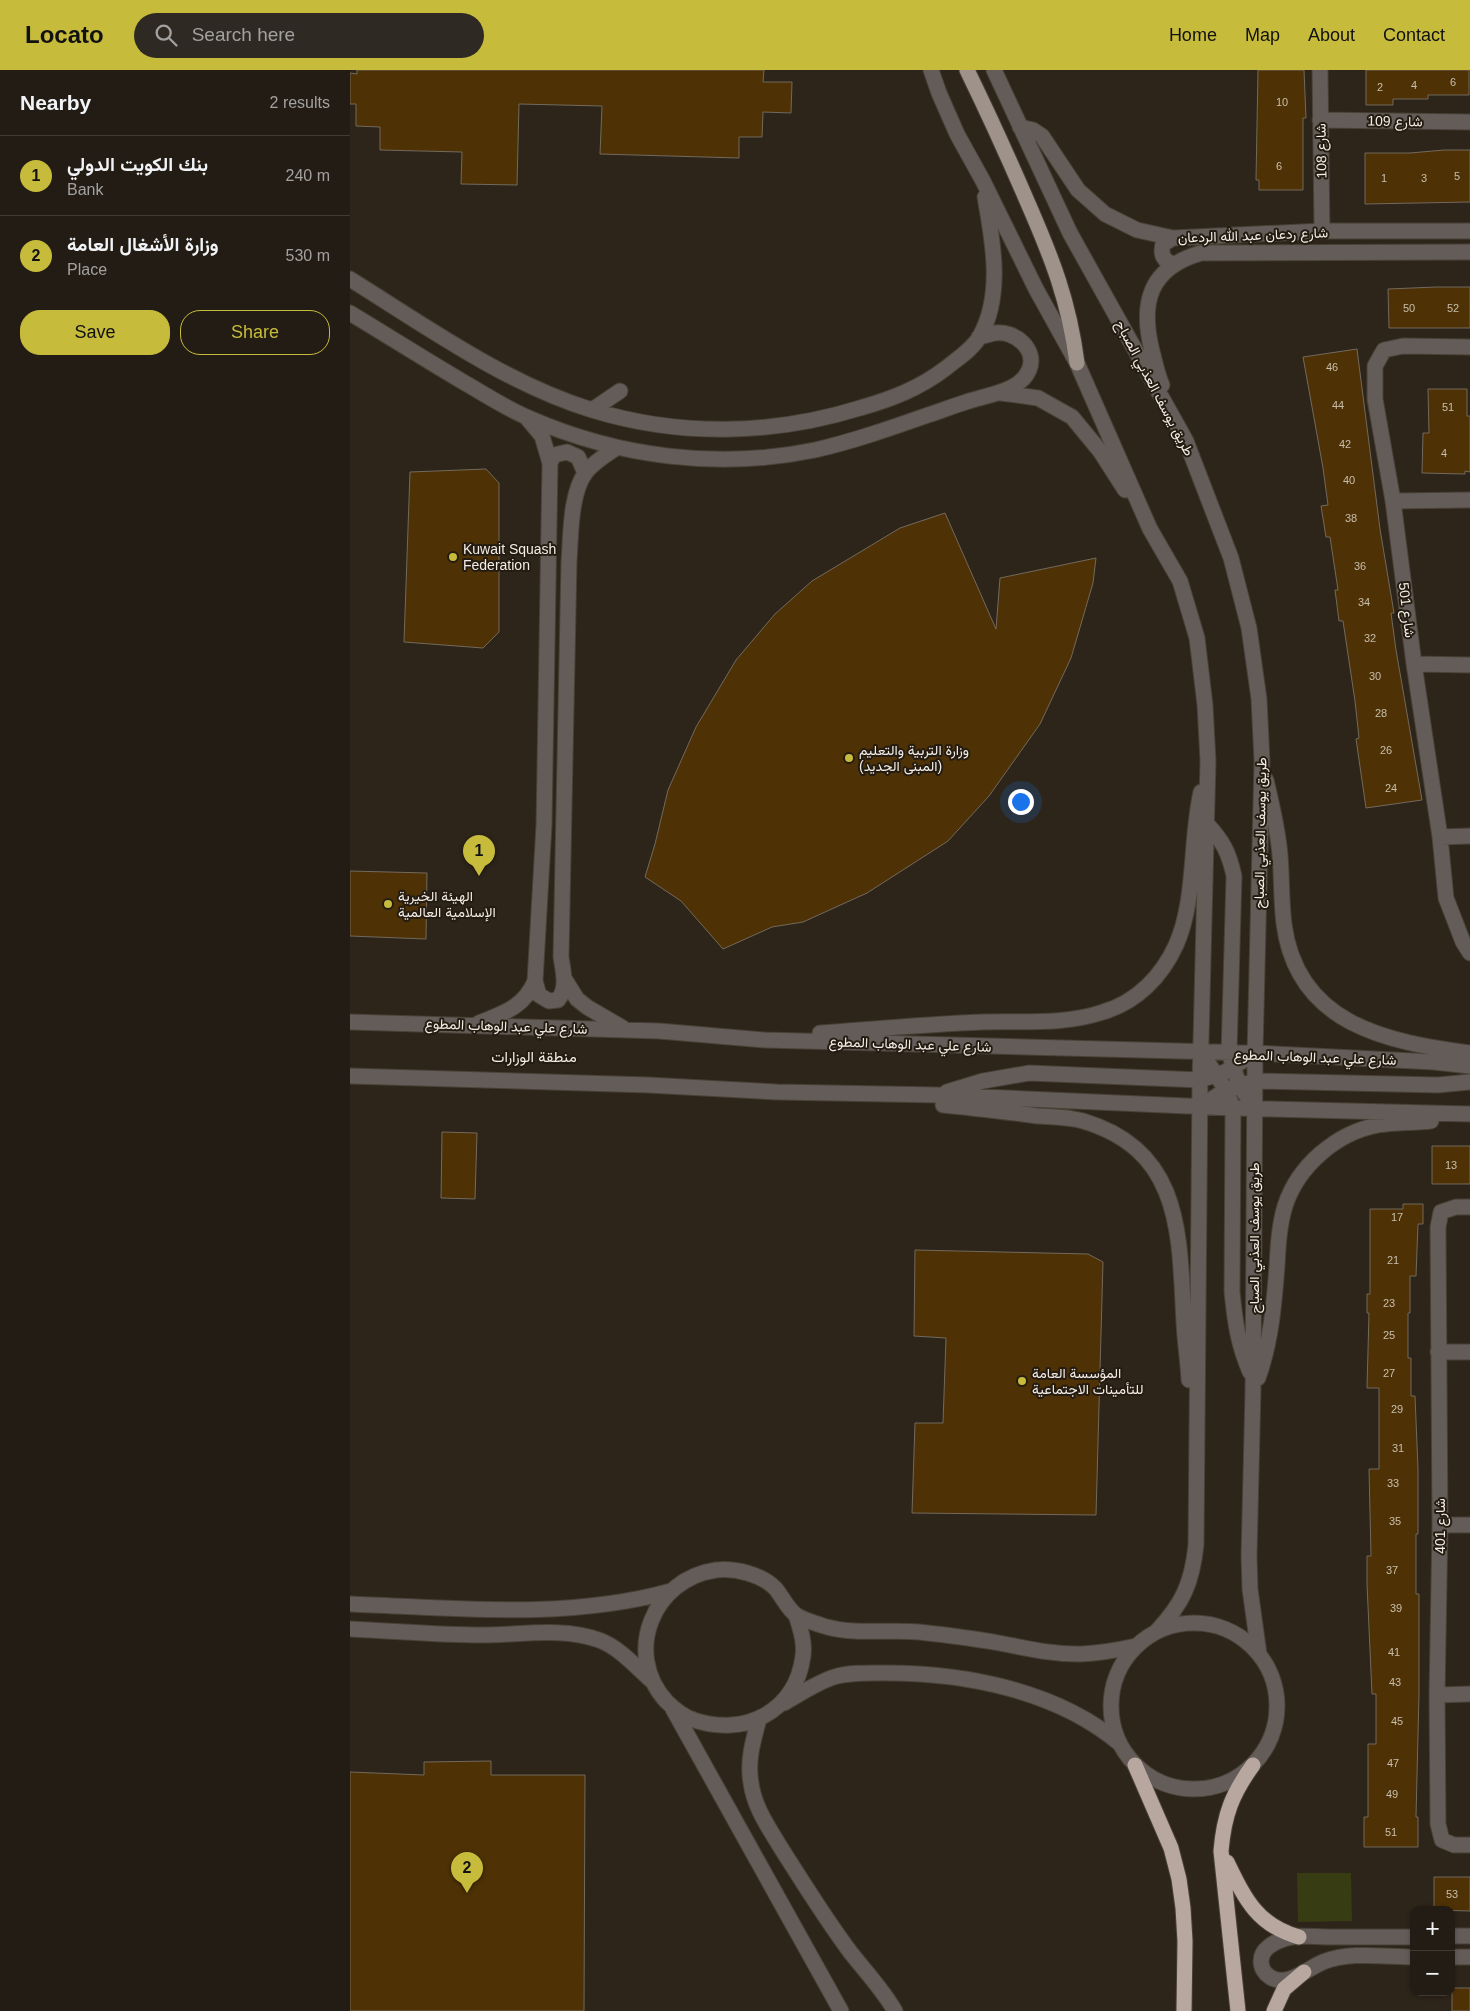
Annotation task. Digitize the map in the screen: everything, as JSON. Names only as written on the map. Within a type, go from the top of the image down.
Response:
[{"type":"highway","points":[[1135,1765],[1171,1848],[1179,1879],[1185,1941],[1184,2011]]},
{"type":"highway","points":[[1238,2011],[1238,1990],[1222,1852],[1223,1828],[1229,1805],[1253,1765]]},
{"type":"highway","points":[[1222,1852],[1251,1908],[1272,1927],[1299,1937]]},
{"type":"highway","points":[[1274,2011],[1284,1989],[1304,1972]]},
{"type":"main road","points":[[967,70],[1003,144],[1052,259],[1069,310],[1077,363]]},
{"type":"street","points":[[931,70],[957,134],[983,181],[1036,289],[1077,363],[1150,529]]},
{"type":"street","name":"طريق يوسف العذبي الصباح","points":[[994,70],[1070,232],[1186,441],[1231,558],[1249,628],[1259,700],[1262,761],[1254,1108],[1253,1385],[1249,1556],[1252,1605],[1260,1654]]},
{"type":"street","name":"شارع 108","points":[[1320,70],[1322,232]]},
{"type":"street","name":"شارع 109","points":[[1320,120],[1470,122]]},
{"type":"street","name":"شارع ردعان عبد الله الردعان","points":[[1020,127],[1033,130],[1042,136],[1078,190],[1105,214],[1137,230],[1173,238],[1322,232],[1470,232]]},
{"type":"street","points":[[350,279],[476,357],[554,396],[592,410],[633,421],[680,428],[724,430],[771,427],[813,421],[892,399],[929,381],[961,356],[979,337],[993,303],[991,232],[983,181]]},
{"type":"street","points":[[1173,238],[1163,244],[1162,255],[1164,260],[1174,264]]},
{"type":"street","name":"شارع ردعان عبد الله الردعان","points":[[1186,441],[1159,377],[1147,329],[1147,306],[1154,287],[1174,264],[1187,257],[1201,253],[1470,252]]},
{"type":"street","points":[[350,313],[466,384],[527,418],[573,436],[616,448],[653,455],[728,460],[769,457],[814,450],[852,440],[968,401],[1001,392],[1023,380],[1030,369],[1031,356],[1026,344],[1013,335],[996,332],[979,337]]},
{"type":"street","name":"شارع 501","points":[[1470,347],[1403,346],[1384,350],[1375,366],[1375,399],[1394,501],[1414,664],[1440,837],[1446,898],[1462,942],[1470,953]]},
{"type":"street","points":[[592,410],[620,391]]},
{"type":"street","points":[[1001,392],[1038,398],[1072,417],[1100,451],[1150,529],[1180,581],[1196,638],[1205,705],[1208,761],[1200,1080],[1197,1458],[1194,1569],[1174,1613],[1157,1631],[1136,1646],[1120,1667],[1111,1692],[1111,1718],[1119,1744]]},
{"type":"street","points":[[527,418],[542,436],[550,463],[544,825],[535,981],[539,995],[549,1001],[558,1000],[563,994],[564,978],[561,958],[569,560],[572,517],[580,484],[585,473],[595,463],[616,448]]},
{"type":"street","points":[[550,463],[554,455],[567,452],[578,457],[585,473]]},
{"type":"street","points":[[1394,501],[1470,500]]},
{"type":"street","points":[[1414,664],[1470,665]]},
{"type":"street","points":[[765,1040],[799,1034],[979,1022],[1054,1021],[1082,1018],[1105,1012],[1128,1001],[1149,986],[1165,966],[1177,943],[1188,896],[1195,816],[1208,761]]},
{"type":"street","points":[[1262,761],[1273,808],[1280,854],[1284,924],[1290,953],[1302,977],[1319,1001],[1346,1021],[1377,1035],[1411,1044],[1470,1053]]},
{"type":"street","points":[[1207,824],[1220,839],[1230,857],[1234,876],[1229,1053],[1233,1088],[1232,1292],[1240,1350],[1253,1385]]},
{"type":"street","points":[[1440,837],[1470,836]]},
{"type":"street","points":[[564,978],[577,999],[626,1030]]},
{"type":"street","points":[[474,1025],[515,1007],[530,993],[535,981]]},
{"type":"street","name":"شارع علي عبد الوهاب المطوع","points":[[350,1022],[659,1031],[765,1040],[1255,1053],[1434,1062],[1470,1066]]},
{"type":"street","points":[[1201,1052],[1217,1076],[1254,1108]]},
{"type":"street","points":[[938,1096],[983,1081],[1029,1073],[1200,1080],[1217,1076],[1255,1053]]},
{"type":"street","points":[[350,1076],[648,1085],[896,1100],[1081,1120],[1103,1128],[1122,1138],[1156,1171],[1167,1192],[1175,1215],[1179,1242],[1184,1324],[1197,1458]]},
{"type":"street","points":[[1201,1106],[1233,1088],[1255,1081],[1438,1085],[1470,1082]]},
{"type":"street","points":[[777,1092],[938,1096],[1233,1108],[1470,1114]]},
{"type":"street","points":[[1253,1385],[1270,1336],[1280,1231],[1285,1206],[1296,1183],[1311,1162],[1330,1146],[1353,1133],[1378,1126],[1470,1119]]},
{"type":"street","name":"شارع 401","points":[[1470,1207],[1456,1207],[1441,1212],[1438,1227],[1440,1525],[1437,1695],[1438,1824],[1442,1840],[1454,1845],[1470,1845]]},
{"type":"street","points":[[1438,1352],[1470,1352]]},
{"type":"street","points":[[1440,1525],[1470,1525]]},
{"type":"street","points":[[776,1708],[790,1693],[799,1675],[802,1662],[802,1634],[796,1615],[773,1587],[756,1576],[737,1571],[717,1570],[698,1574],[683,1581],[658,1606],[650,1624],[646,1644],[647,1663],[653,1682],[671,1706],[841,2011]]},
{"type":"street","points":[[350,1604],[485,1609],[566,1608],[607,1604],[671,1591]]},
{"type":"street","points":[[796,1615],[827,1627],[842,1630],[917,1632],[1052,1652],[1080,1654],[1108,1652],[1136,1646]]},
{"type":"street","points":[[671,1706],[690,1719],[713,1726],[736,1726],[759,1719],[815,1685],[835,1677],[866,1674],[923,1675],[983,1684],[1042,1700],[1083,1717],[1102,1729],[1119,1744],[1135,1765],[1156,1780],[1164,1783],[1181,1788],[1207,1788],[1232,1780],[1253,1765],[1268,1746],[1276,1723],[1278,1698],[1272,1675],[1260,1654],[1238,1635],[1212,1625],[1184,1623],[1157,1631]]},
{"type":"street","points":[[350,1629],[483,1635],[557,1633],[582,1635],[600,1640],[618,1652],[653,1682]]},
{"type":"street","points":[[1437,1695],[1470,1694]]},
{"type":"street","points":[[759,1719],[752,1746],[750,1772],[758,1809],[812,1897],[851,1954],[872,1978],[895,2011]]},
{"type":"street","points":[[1455,1936],[1470,1936]]},
{"type":"street","points":[[1410,1937],[1299,1937],[1284,1939],[1271,1945],[1263,1954],[1262,1964],[1266,1974],[1280,1981],[1324,1962],[1347,1957],[1410,1957]]},
{"type":"street","points":[[1455,1957],[1470,1957]]},
{"type":"green space","points":[[1297,1873],[1351,1873],[1352,1921],[1298,1922]]},
{"type":"building","points":[[357,70],[764,70],[763,82],[792,82],[791,113],[763,112],[762,137],[739,137],[739,158],[600,154],[602,106],[519,104],[517,185],[461,184],[462,152],[380,150],[380,127],[356,126],[356,104],[350,104],[350,73],[357,74]]},
{"type":"building","points":[[1258,70],[1304,70],[1306,118],[1303,118],[1303,190],[1259,190],[1259,180],[1256,180]]},
{"type":"building","points":[[1366,70],[1469,70],[1469,95],[1428,95],[1428,99],[1393,99],[1393,105],[1366,105]]},
{"type":"building","points":[[1470,150],[1470,202],[1365,204],[1365,153],[1410,153]]},
{"type":"building","points":[[1470,287],[1470,328],[1389,328],[1388,289]]},
{"type":"building","points":[[1357,349],[1380,529],[1394,613],[1391,613],[1396,650],[1422,800],[1366,808],[1356,739],[1359,738],[1355,701],[1343,621],[1339,621],[1335,590],[1338,590],[1330,537],[1326,537],[1321,506],[1328,505],[1323,468],[1303,357]]},
{"type":"building","points":[[1428,389],[1467,389],[1467,416],[1470,416],[1470,472],[1465,471],[1465,474],[1422,473],[1423,433],[1429,433]]},
{"type":"building","name":"Kuwait Squash Federation","points":[[486,469],[499,483],[499,632],[483,648],[404,642],[410,472]]},
{"type":"building","name":"وزارة التربية والتعليم (المبنى الجديد)","points":[[945,513],[996,629],[1000,578],[1096,558],[1093,583],[1071,658],[1040,724],[989,796],[948,841],[867,893],[803,922],[772,927],[723,949],[681,901],[645,877],[668,790],[696,727],[736,660],[775,614],[812,581],[900,528]]},
{"type":"building","name":"الهيئة الخيرية الإسلامية العالمية","points":[[350,871],[427,873],[426,939],[350,936]]},
{"type":"building","points":[[442,1132],[477,1133],[475,1199],[441,1198]]},
{"type":"building","points":[[1432,1146],[1470,1146],[1470,1184],[1432,1184]]},
{"type":"building","points":[[1403,1204],[1423,1204],[1423,1224],[1418,1224],[1416,1276],[1410,1276],[1410,1313],[1408,1313],[1408,1358],[1411,1358],[1411,1396],[1415,1396],[1418,1469],[1416,1594],[1419,1594],[1419,1694],[1416,1817],[1418,1817],[1418,1847],[1364,1847],[1364,1817],[1368,1817],[1368,1744],[1376,1744],[1376,1694],[1372,1694],[1367,1584],[1367,1556],[1371,1556],[1369,1469],[1379,1469],[1379,1388],[1367,1388],[1369,1313],[1367,1313],[1367,1294],[1370,1294],[1370,1209],[1403,1209]]},
{"type":"building","name":"المؤسسة العامة للتأمينات الاجتماعية","points":[[915,1250],[1088,1254],[1103,1262],[1096,1515],[912,1513],[915,1423],[943,1423],[946,1338],[914,1336]]},
{"type":"building","points":[[491,1761],[491,1775],[585,1775],[584,2011],[350,2011],[350,1772],[424,1775],[424,1762]]},
{"type":"building","points":[[1434,1877],[1470,1877],[1470,1911],[1455,1911],[1455,1906],[1434,1906]]},
{"type":"building","points":[[1455,1988],[1470,1988],[1470,2011],[1452,2011],[1452,1996],[1455,1996]]},
{"type":"place","name":"Kuwait Squash Federation","points":[[453,557]]},
{"type":"place","name":"وزارة التربية والتعليم (المبنى الجديد)","points":[[849,758]]},
{"type":"place","name":"بنك الكويت الدولي","points":[[479,876]]},
{"type":"place","name":"الهيئة الخيرية الإسلامية العالمية","points":[[388,904]]},
{"type":"place","name":"المؤسسة العامة للتأمينات الاجتماعية","points":[[1022,1381]]},
{"type":"place","name":"وزارة الأشغال العامة","points":[[467,1893]]},
{"type":"district","name":"منطقة الوزارات","points":[[534,1056]]}]
